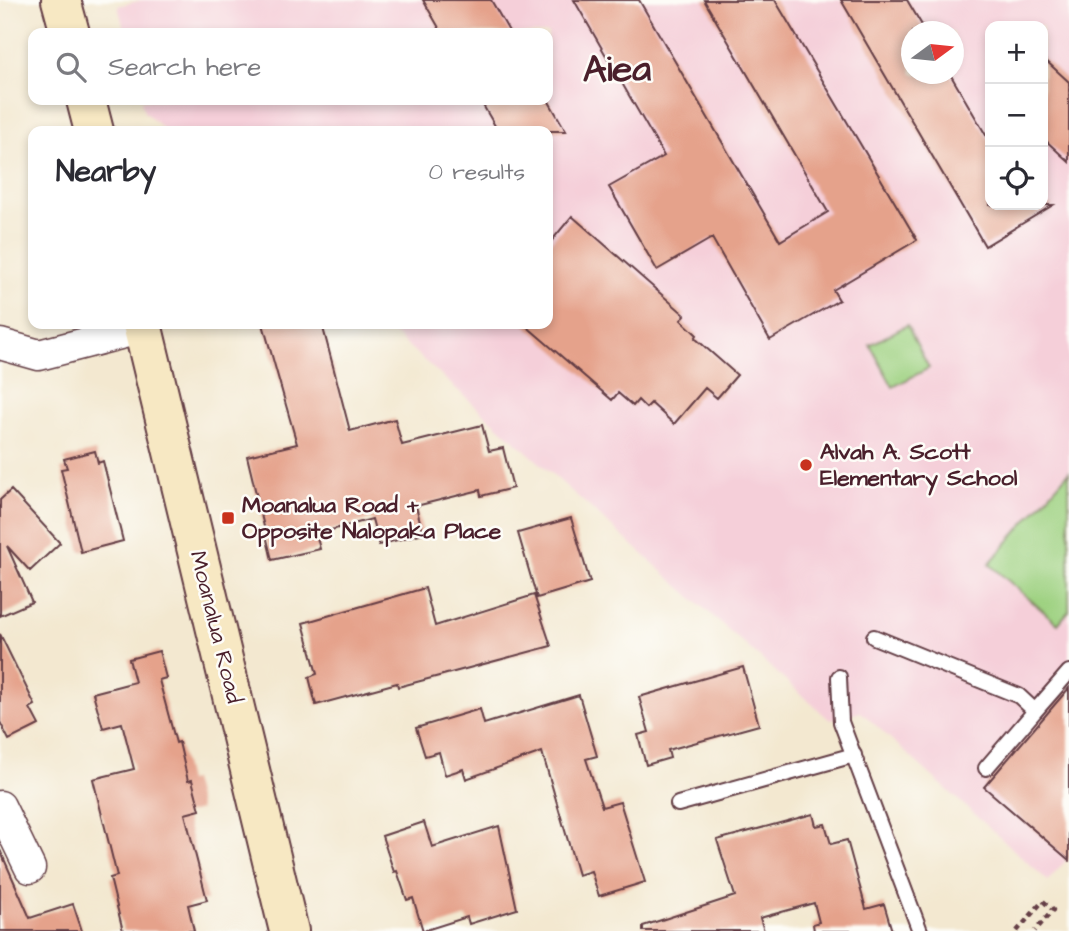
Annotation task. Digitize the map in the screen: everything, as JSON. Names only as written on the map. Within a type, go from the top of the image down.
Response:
[{"type":"main road","points":[[61,0],[69,28]]},
{"type":"main road","points":[[87,105],[93,126]]},
{"type":"main road","name":"Moanalua Road","points":[[144,329],[289,931]]},
{"type":"street","points":[[0,344],[39,355],[132,329]]},
{"type":"street","points":[[0,806],[30,868]]},
{"type":"lane","points":[[874,637],[1019,696],[1035,710]]},
{"type":"lane","points":[[986,768],[1069,672]]},
{"type":"lane","points":[[839,677],[841,722],[920,931]]},
{"type":"lane","points":[[678,804],[853,755]]},
{"type":"path","points":[[1017,931],[1043,901],[1053,910],[1035,931]]},
{"type":"shaded area","name":"Alvah A. Scott Elementary School","points":[[142,0],[1069,0],[1069,857],[1048,881],[861,712],[830,720],[389,329],[553,329],[553,126],[160,126],[144,112],[142,105],[553,105],[553,28],[124,28],[118,6]]},
{"type":"green space","points":[[907,325],[929,368],[893,387],[870,345]]},
{"type":"green space","points":[[1069,472],[1069,611],[1058,624],[989,564]]},
{"type":"building","points":[[423,0],[491,0],[507,28],[439,28]]},
{"type":"building","points":[[574,0],[639,0],[780,241],[828,212],[704,0],[775,0],[917,240],[833,290],[839,300],[770,340],[712,238],[657,270],[609,187],[664,156]]},
{"type":"building","points":[[841,0],[907,0],[919,21],[901,21],[901,84],[956,84],[985,134],[985,210],[1045,210],[985,246]]},
{"type":"building","points":[[1048,63],[1069,82],[1069,162],[1048,143]]},
{"type":"building","points":[[483,105],[551,105],[566,131],[553,131],[553,126],[495,126]]},
{"type":"building","points":[[572,216],[685,315],[681,320],[697,335],[695,338],[737,375],[717,398],[705,388],[674,424],[651,403],[646,408],[638,400],[633,406],[618,393],[612,400],[530,329],[553,329],[553,239]]},
{"type":"building","points":[[264,329],[323,329],[350,431],[395,419],[402,445],[482,425],[489,451],[503,448],[513,488],[481,496],[480,490],[416,506],[423,533],[379,545],[372,519],[316,534],[320,549],[272,560],[247,456],[297,444]]},
{"type":"building","points":[[95,451],[98,463],[103,461],[123,541],[81,552],[61,469],[67,468],[64,459]]},
{"type":"building","points":[[11,490],[60,543],[30,571],[7,546],[32,602],[0,616],[0,500]]},
{"type":"building","points":[[571,518],[590,582],[537,598],[518,533]]},
{"type":"building","points":[[425,588],[435,626],[534,595],[551,646],[398,687],[397,683],[316,705],[309,677],[317,674],[303,623]]},
{"type":"building","points":[[0,634],[35,705],[30,708],[39,725],[9,740],[0,722]]},
{"type":"building","points":[[159,651],[166,678],[159,680],[176,743],[179,742],[188,781],[192,780],[200,810],[185,814],[207,900],[188,905],[194,931],[123,931],[110,878],[117,876],[93,779],[134,769],[122,723],[103,728],[93,693],[135,682],[129,659]]},
{"type":"building","points":[[743,667],[759,725],[668,750],[670,758],[646,765],[638,735],[649,732],[639,697]]},
{"type":"building","points":[[1069,688],[1069,860],[984,787]]},
{"type":"building","points":[[579,695],[597,756],[586,759],[602,807],[620,802],[645,882],[599,896],[591,871],[578,875],[542,752],[466,779],[463,769],[445,775],[439,752],[425,756],[416,728],[480,709],[484,724]]},
{"type":"building","points":[[813,814],[816,826],[825,824],[831,844],[847,840],[866,909],[884,904],[892,931],[814,931],[813,924],[819,922],[814,903],[760,918],[764,931],[643,931],[643,926],[735,896],[717,840]]},
{"type":"building","points":[[424,822],[432,847],[499,826],[517,909],[469,924],[467,917],[423,931],[413,898],[407,900],[382,836]]},
{"type":"building","points":[[0,850],[30,918],[73,904],[82,931],[0,931]]},
{"type":"place","name":"Alvah A. Scott Elementary School","points":[[806,465]]},
{"type":"place","name":"Moanalua Road + Opposite Nalopaka Place","points":[[228,518]]},
{"type":"district","name":"Aiea","points":[[617,70]]}]
